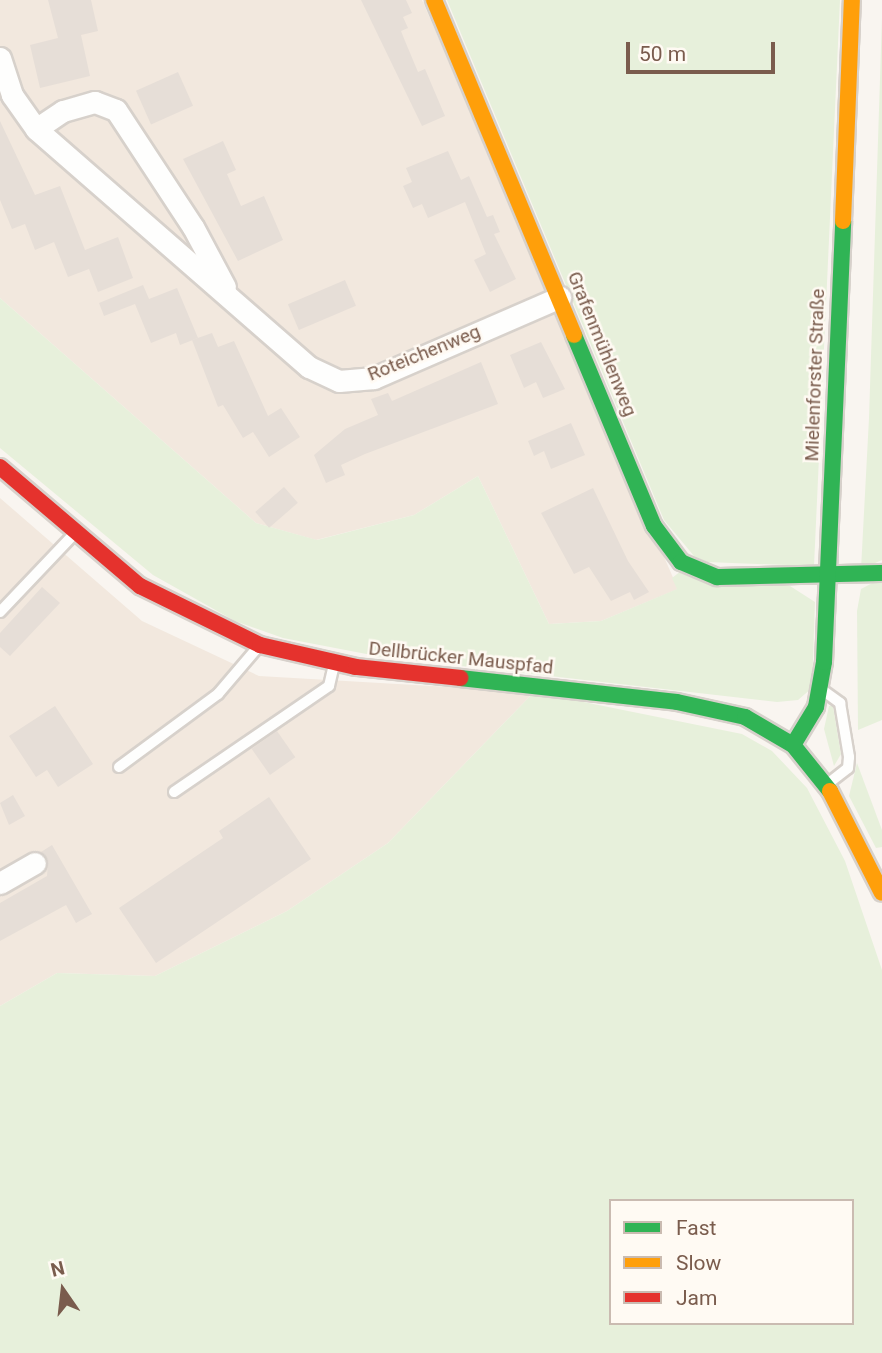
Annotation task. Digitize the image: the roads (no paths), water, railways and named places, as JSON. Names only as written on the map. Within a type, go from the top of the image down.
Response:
[{"type":"street","name":"Grafenmühlenweg","points":[[434,0],[654,526],[681,562],[717,577],[882,573]]},
{"type":"street","name":"Mielenforster Straße","points":[[793,745],[807,728],[821,689],[852,0]]},
{"type":"street","name":"Roteichenweg","points":[[0,58],[12,95],[36,130],[152,234],[229,295],[309,367],[339,381],[374,378],[560,297]]},
{"type":"street","name":"Roteichenweg","points":[[36,130],[63,111],[94,102],[116,110],[193,227],[229,295]]},
{"type":"street","name":"Dellbrücker Mauspfad","points":[[0,467],[140,586],[260,645],[335,662],[677,702],[746,718],[793,745],[827,784],[882,893]]},
{"type":"street","points":[[0,883],[35,863]]},
{"type":"lane","points":[[0,612],[76,532]]},
{"type":"lane","points":[[119,767],[218,694],[260,645]]},
{"type":"lane","points":[[174,792],[329,686],[335,662]]},
{"type":"lane","points":[[821,689],[840,703],[849,757],[848,768],[827,784]]}]
